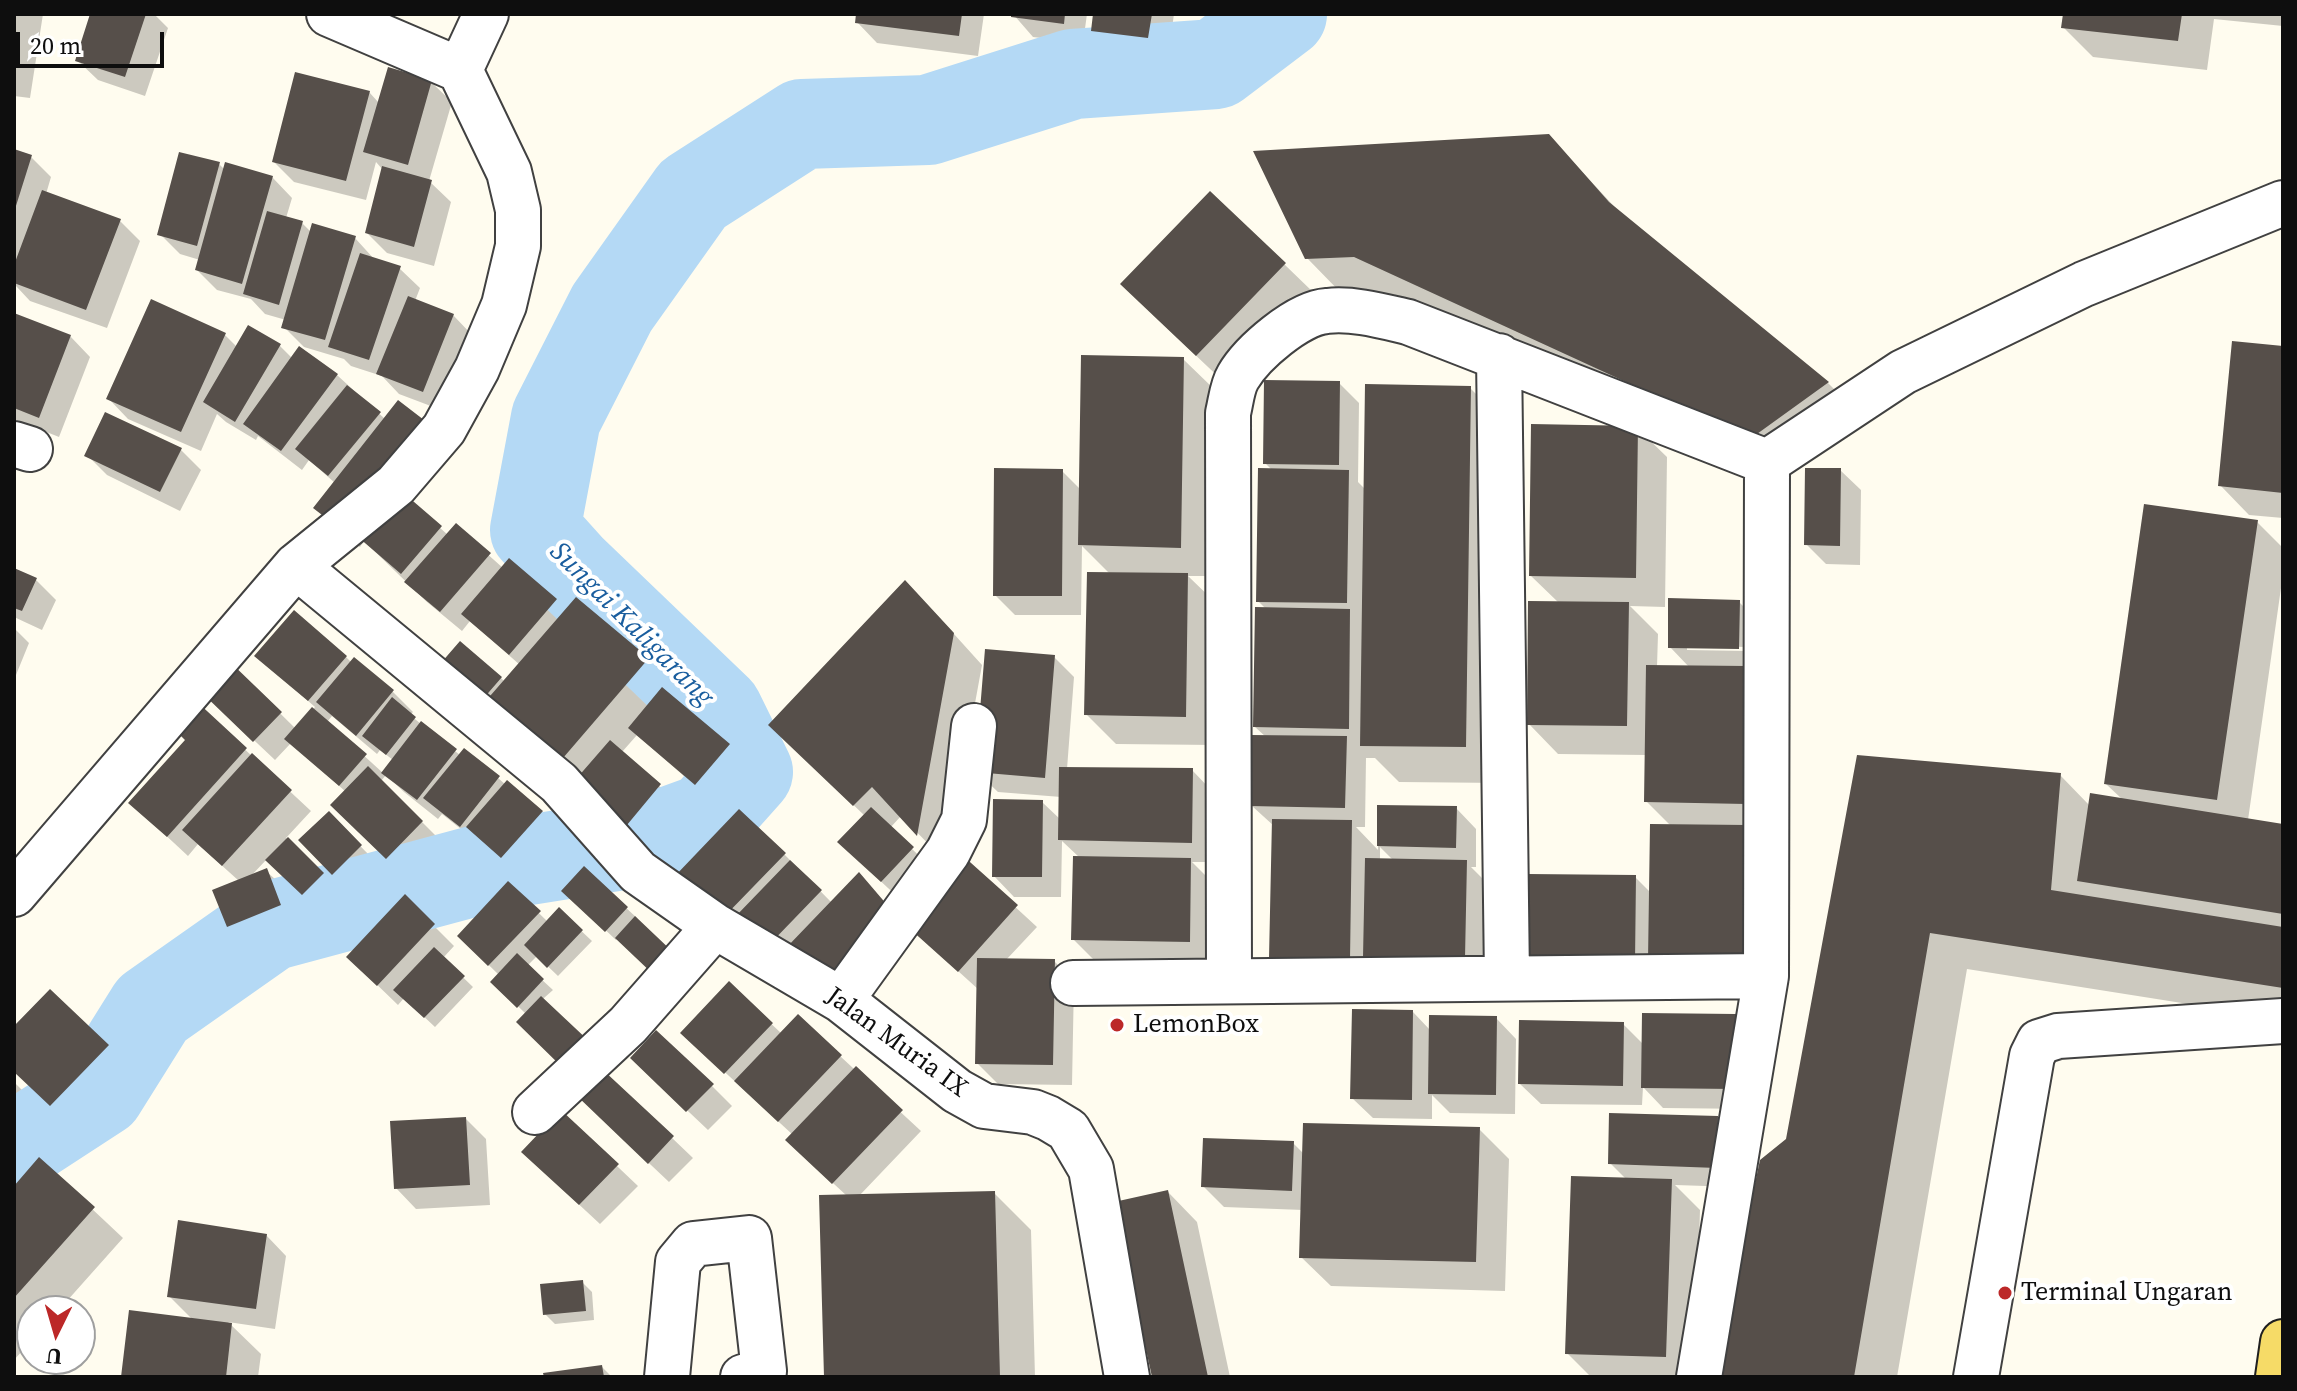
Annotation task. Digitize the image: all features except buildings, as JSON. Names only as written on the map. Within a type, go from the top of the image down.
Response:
[{"type":"main road","points":[[2278,1377],[2283,1342]]},
{"type":"street","points":[[14,894],[296,566],[396,485],[444,429],[477,369],[504,305],[518,246],[518,210],[509,172],[460,70],[329,14]]},
{"type":"street","points":[[460,70],[486,14]]},
{"type":"street","points":[[1767,462],[1903,372],[2084,284],[2283,203]]},
{"type":"street","points":[[1229,981],[1228,413],[1236,380],[1255,352],[1289,327],[1324,311],[1368,314],[1408,322],[1767,462]]},
{"type":"street","points":[[1499,356],[1507,978]]},
{"type":"street","points":[[1699,1377],[1766,976],[1767,462]]},
{"type":"street","name":"Jalan Muria IX","points":[[296,566],[559,783],[638,872],[715,926],[841,1000],[957,1091],[984,1106],[1033,1112],[1068,1130],[1091,1169],[1127,1377]]},
{"type":"street","points":[[841,1000],[948,852],[964,820],[974,726]]},
{"type":"street","points":[[535,1112],[628,1025],[715,926]]},
{"type":"street","points":[[1073,983],[1766,976]]},
{"type":"street","points":[[1976,1377],[2032,1056],[2039,1042],[2058,1036],[2283,1021]]},
{"type":"street","points":[[667,1377],[678,1262],[693,1244],[749,1238],[764,1371],[743,1377]]},
{"type":"waterway","name":"Sungai Kaligarang","points":[[14,1148],[100,1092],[152,1009],[270,926],[497,865],[641,842],[707,818],[748,772],[718,711],[571,570],[535,530],[556,418],[612,308],[693,194],[802,124],[928,120],[1073,74],[1216,64],[1282,14]]},
{"type":"place","name":"LemonBox","points":[[1117,1025]]},
{"type":"place","name":"Terminal Ungaran","points":[[2005,1293]]}]
